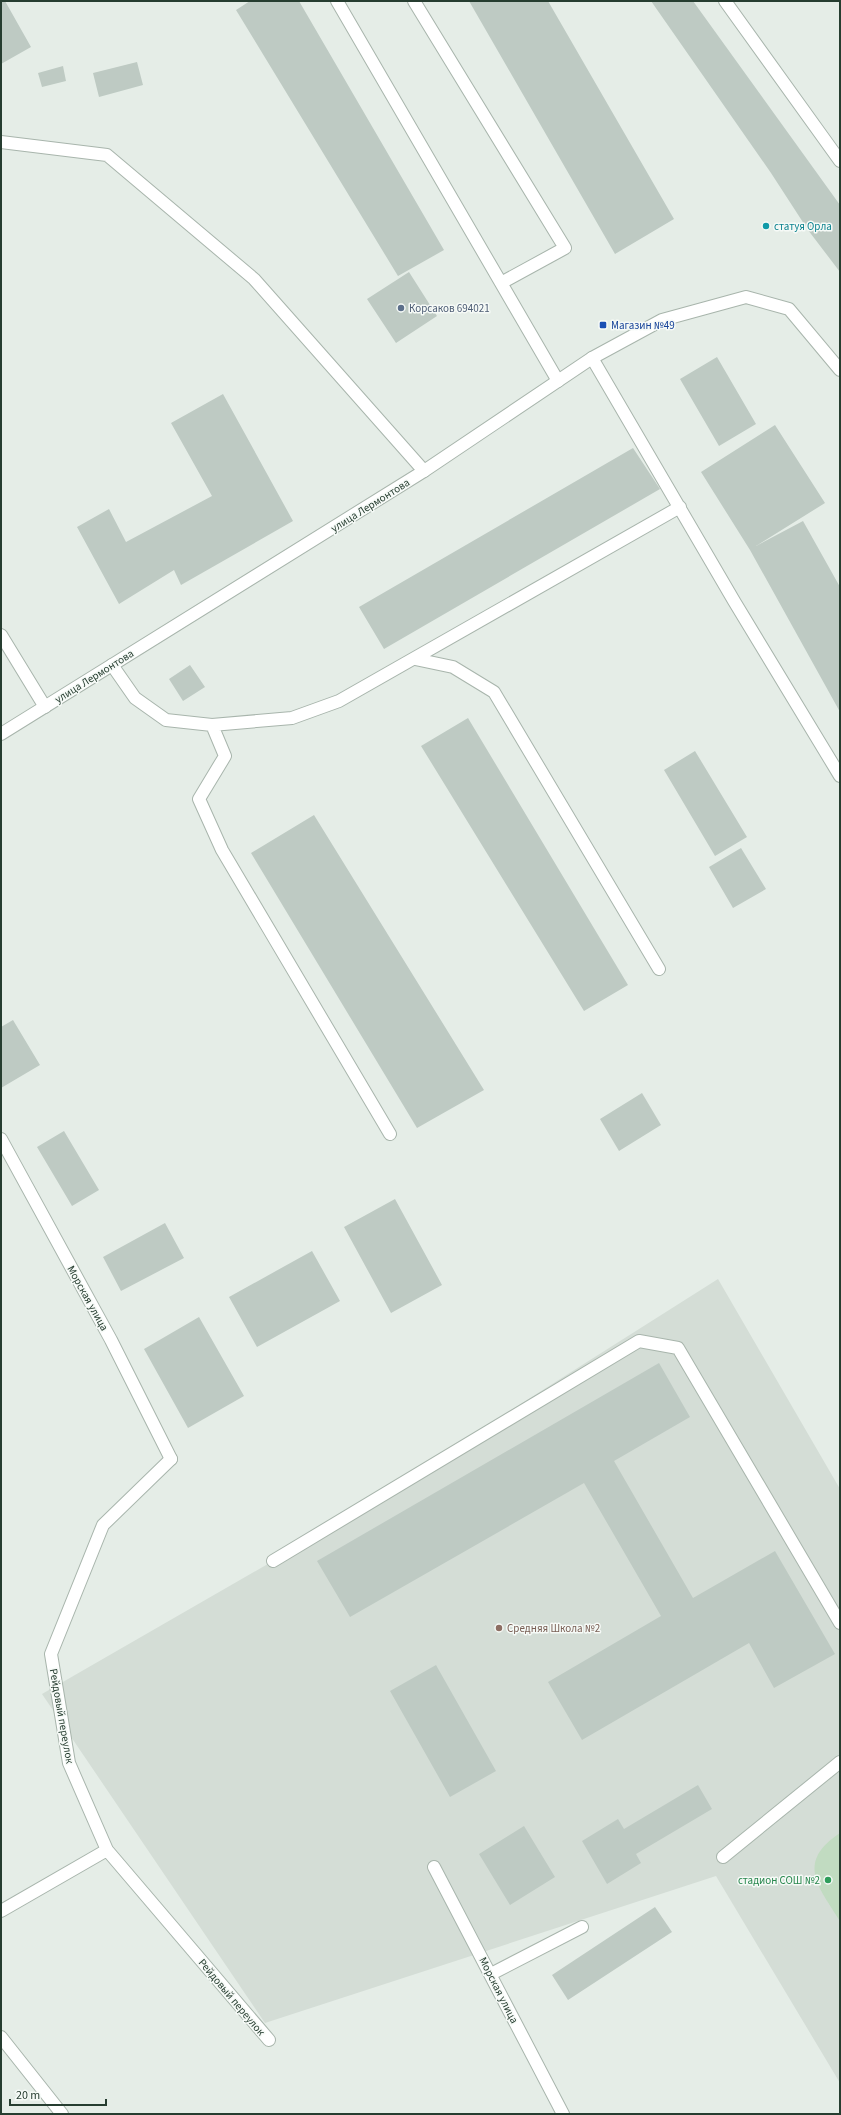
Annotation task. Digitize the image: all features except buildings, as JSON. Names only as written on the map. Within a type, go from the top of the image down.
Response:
[{"type":"street","points":[[337,1],[558,381]]},
{"type":"street","points":[[414,1],[565,248],[501,283]]},
{"type":"street","points":[[725,1],[840,161]]},
{"type":"street","points":[[1,142],[107,155],[254,279],[424,472]]},
{"type":"street","name":"улица Лермонтова","points":[[1,734],[424,472],[592,358],[662,320],[746,297],[789,310],[840,370]]},
{"type":"street","points":[[592,358],[840,776]]},
{"type":"street","points":[[112,665],[135,698],[166,720],[212,725],[292,718],[339,701],[680,507]]},
{"type":"street","points":[[1,635],[45,707]]},
{"type":"street","points":[[415,659],[453,667],[494,692],[659,969]]},
{"type":"street","points":[[212,725],[225,756],[199,799],[222,850],[390,1134]]},
{"type":"street","name":"Морская улица","points":[[1,1139],[111,1340],[171,1459]]},
{"type":"street","points":[[274,1561],[639,1341],[678,1348],[840,1623]]},
{"type":"street","name":"Рейдовый переулок","points":[[171,1459],[103,1525],[51,1654],[69,1764],[107,1850],[268,2040]]},
{"type":"street","points":[[723,1857],[840,1762]]},
{"type":"street","points":[[1,1911],[107,1850]]},
{"type":"street","name":"Морская улица","points":[[434,1867],[491,1974],[562,2114]]},
{"type":"street","points":[[491,1974],[582,1927]]},
{"type":"street","points":[[1,2037],[62,2114]]},
{"type":"shaded area","name":"Средняя Школа №2","points":[[718,1279],[840,1489],[840,2083],[716,1876],[265,2023],[42,1694],[273,1561]]},
{"type":"green space","name":"стадион СОШ №2","points":[[840,1833],[840,1921],[819,1885],[815,1875],[815,1864],[818,1854],[826,1844]]},
{"type":"place","name":"статуя Орла","points":[[766,226]]},
{"type":"place","name":"Корсаков 694021","points":[[401,308]]},
{"type":"place","name":"Магазин №49","points":[[603,325]]},
{"type":"place","name":"Средняя Школа №2","points":[[499,1628]]},
{"type":"place","name":"стадион СОШ №2","points":[[828,1880]]}]
